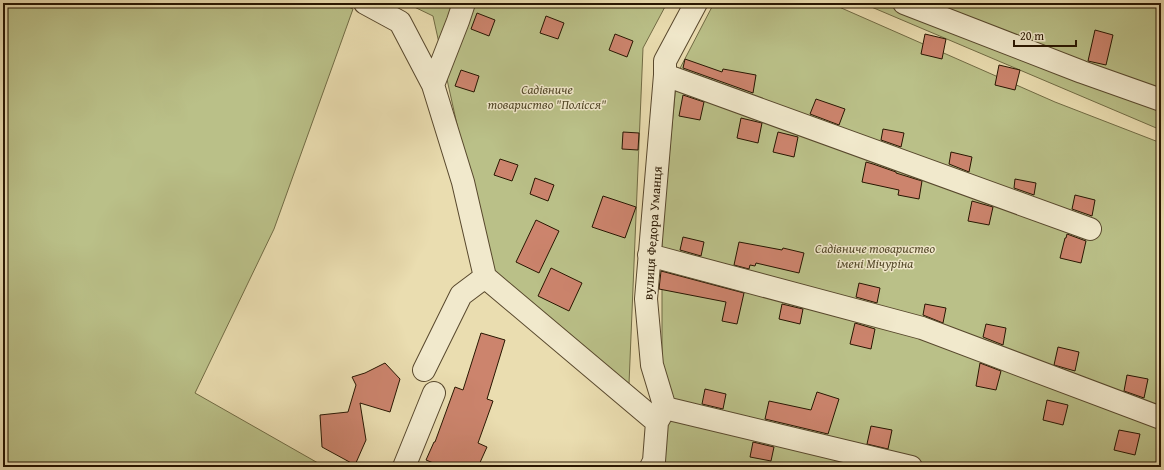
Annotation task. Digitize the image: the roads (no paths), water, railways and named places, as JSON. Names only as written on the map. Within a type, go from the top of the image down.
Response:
[{"type":"street","points":[[365,3],[400,22],[432,85],[463,182],[485,277],[661,415],[910,467]]},
{"type":"street","points":[[432,85],[464,3]]},
{"type":"street","name":"вулиця Федора Уманця","points":[[651,467],[654,461],[661,415],[652,365],[646,299],[665,61],[696,3]]},
{"type":"street","points":[[904,3],[1082,72],[1161,100]]},
{"type":"street","points":[[665,75],[1090,229]]},
{"type":"street","points":[[650,255],[922,328],[1161,418]]},
{"type":"street","points":[[424,370],[461,295],[485,277]]},
{"type":"street","points":[[404,467],[434,394]]},
{"type":"park label","name":"Садівниче товариство \"Полісся\"","points":[[547,96]]},
{"type":"park label","name":"Садівниче товариство імені Мічуріна","points":[[875,256]]}]
